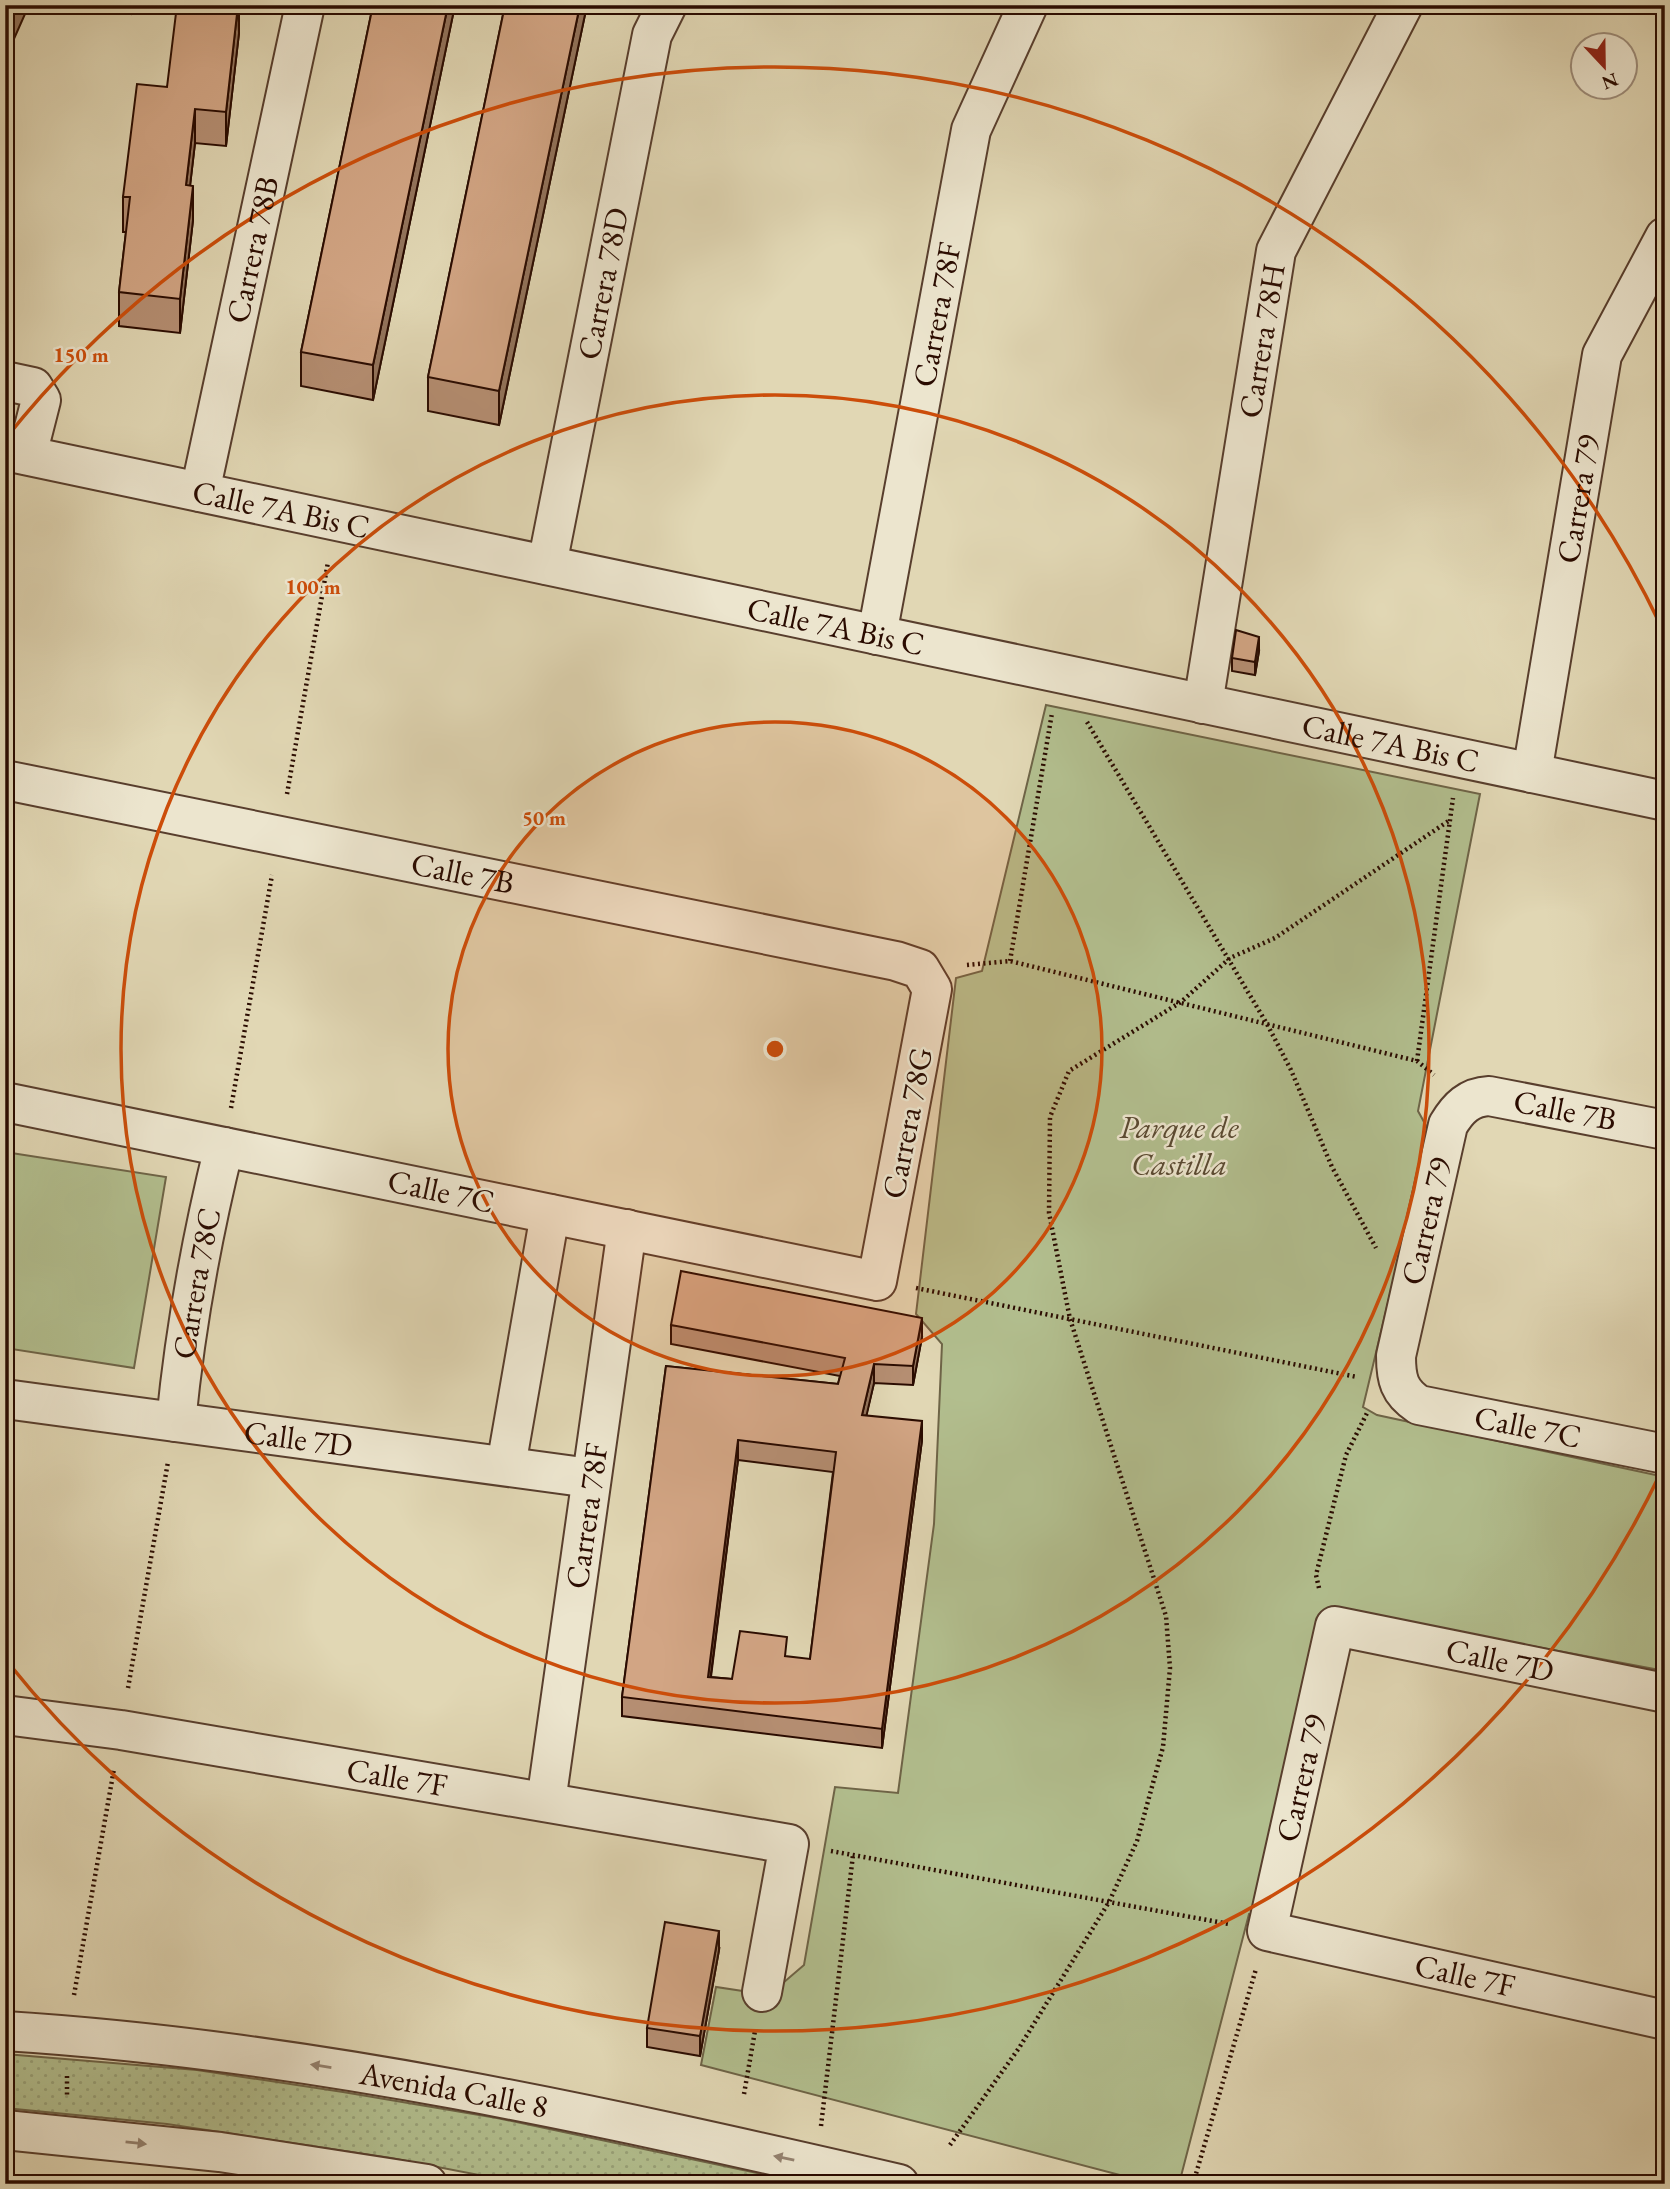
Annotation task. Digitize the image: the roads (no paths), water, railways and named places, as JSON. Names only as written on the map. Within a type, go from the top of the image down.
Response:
[{"type":"street","name":"Carrera 78B","points":[[200,492],[305,5]]},
{"type":"street","name":"Carrera 78D","points":[[547,565],[652,35],[667,5]]},
{"type":"street","name":"Carrera 78F","points":[[877,635],[971,130],[1028,5]]},
{"type":"street","name":"Carrera 78H","points":[[1203,704],[1276,251],[1402,5]]},
{"type":"street","name":"Carrera 79","points":[[1532,773],[1602,355],[1665,237]]},
{"type":"street","points":[[5,381],[33,387],[41,400],[16,453]]},
{"type":"street","name":"Calle 7A Bis C","points":[[16,453],[1665,801]]},
{"type":"street","name":"Calle 7B","points":[[5,780],[897,961],[920,969]]},
{"type":"street","name":"Carrera 78G","points":[[877,1280],[932,989],[920,969]]},
{"type":"street","name":"Calle 7B","points":[[1466,1103],[1477,1097],[1489,1096],[1665,1129]]},
{"type":"street","name":"Calle 7C","points":[[5,1102],[877,1280]]},
{"type":"street","name":"Carrera 79","points":[[1399,1386],[1396,1356],[1448,1125],[1466,1103]]},
{"type":"street","name":"Carrera 78C","points":[[176,1422],[181,1370],[213,1192],[224,1147]]},
{"type":"street","points":[[506,1466],[550,1214]]},
{"type":"street","name":"Carrera 78F","points":[[545,1802],[626,1229]]},
{"type":"street","name":"Calle 7C","points":[[1399,1386],[1406,1397],[1419,1405],[1665,1454]]},
{"type":"street","name":"Calle 7D","points":[[5,1399],[590,1478]]},
{"type":"street","name":"Carrera 79","points":[[1267,1931],[1335,1626]]},
{"type":"street","name":"Calle 7D","points":[[1335,1626],[1665,1693]]},
{"type":"street","name":"Calle 7F","points":[[5,1715],[121,1730],[789,1844],[762,1992]]},
{"type":"street","name":"Calle 7F","points":[[1267,1931],[1665,2020]]},
{"type":"street","name":"Avenida Calle 8","points":[[5,2031],[216,2051],[424,2082],[899,2184]]},
{"type":"street","points":[[5,2130],[233,2154],[427,2184]]},
{"type":"park label","name":"Parque de Castilla","points":[[1179,1146]]}]
